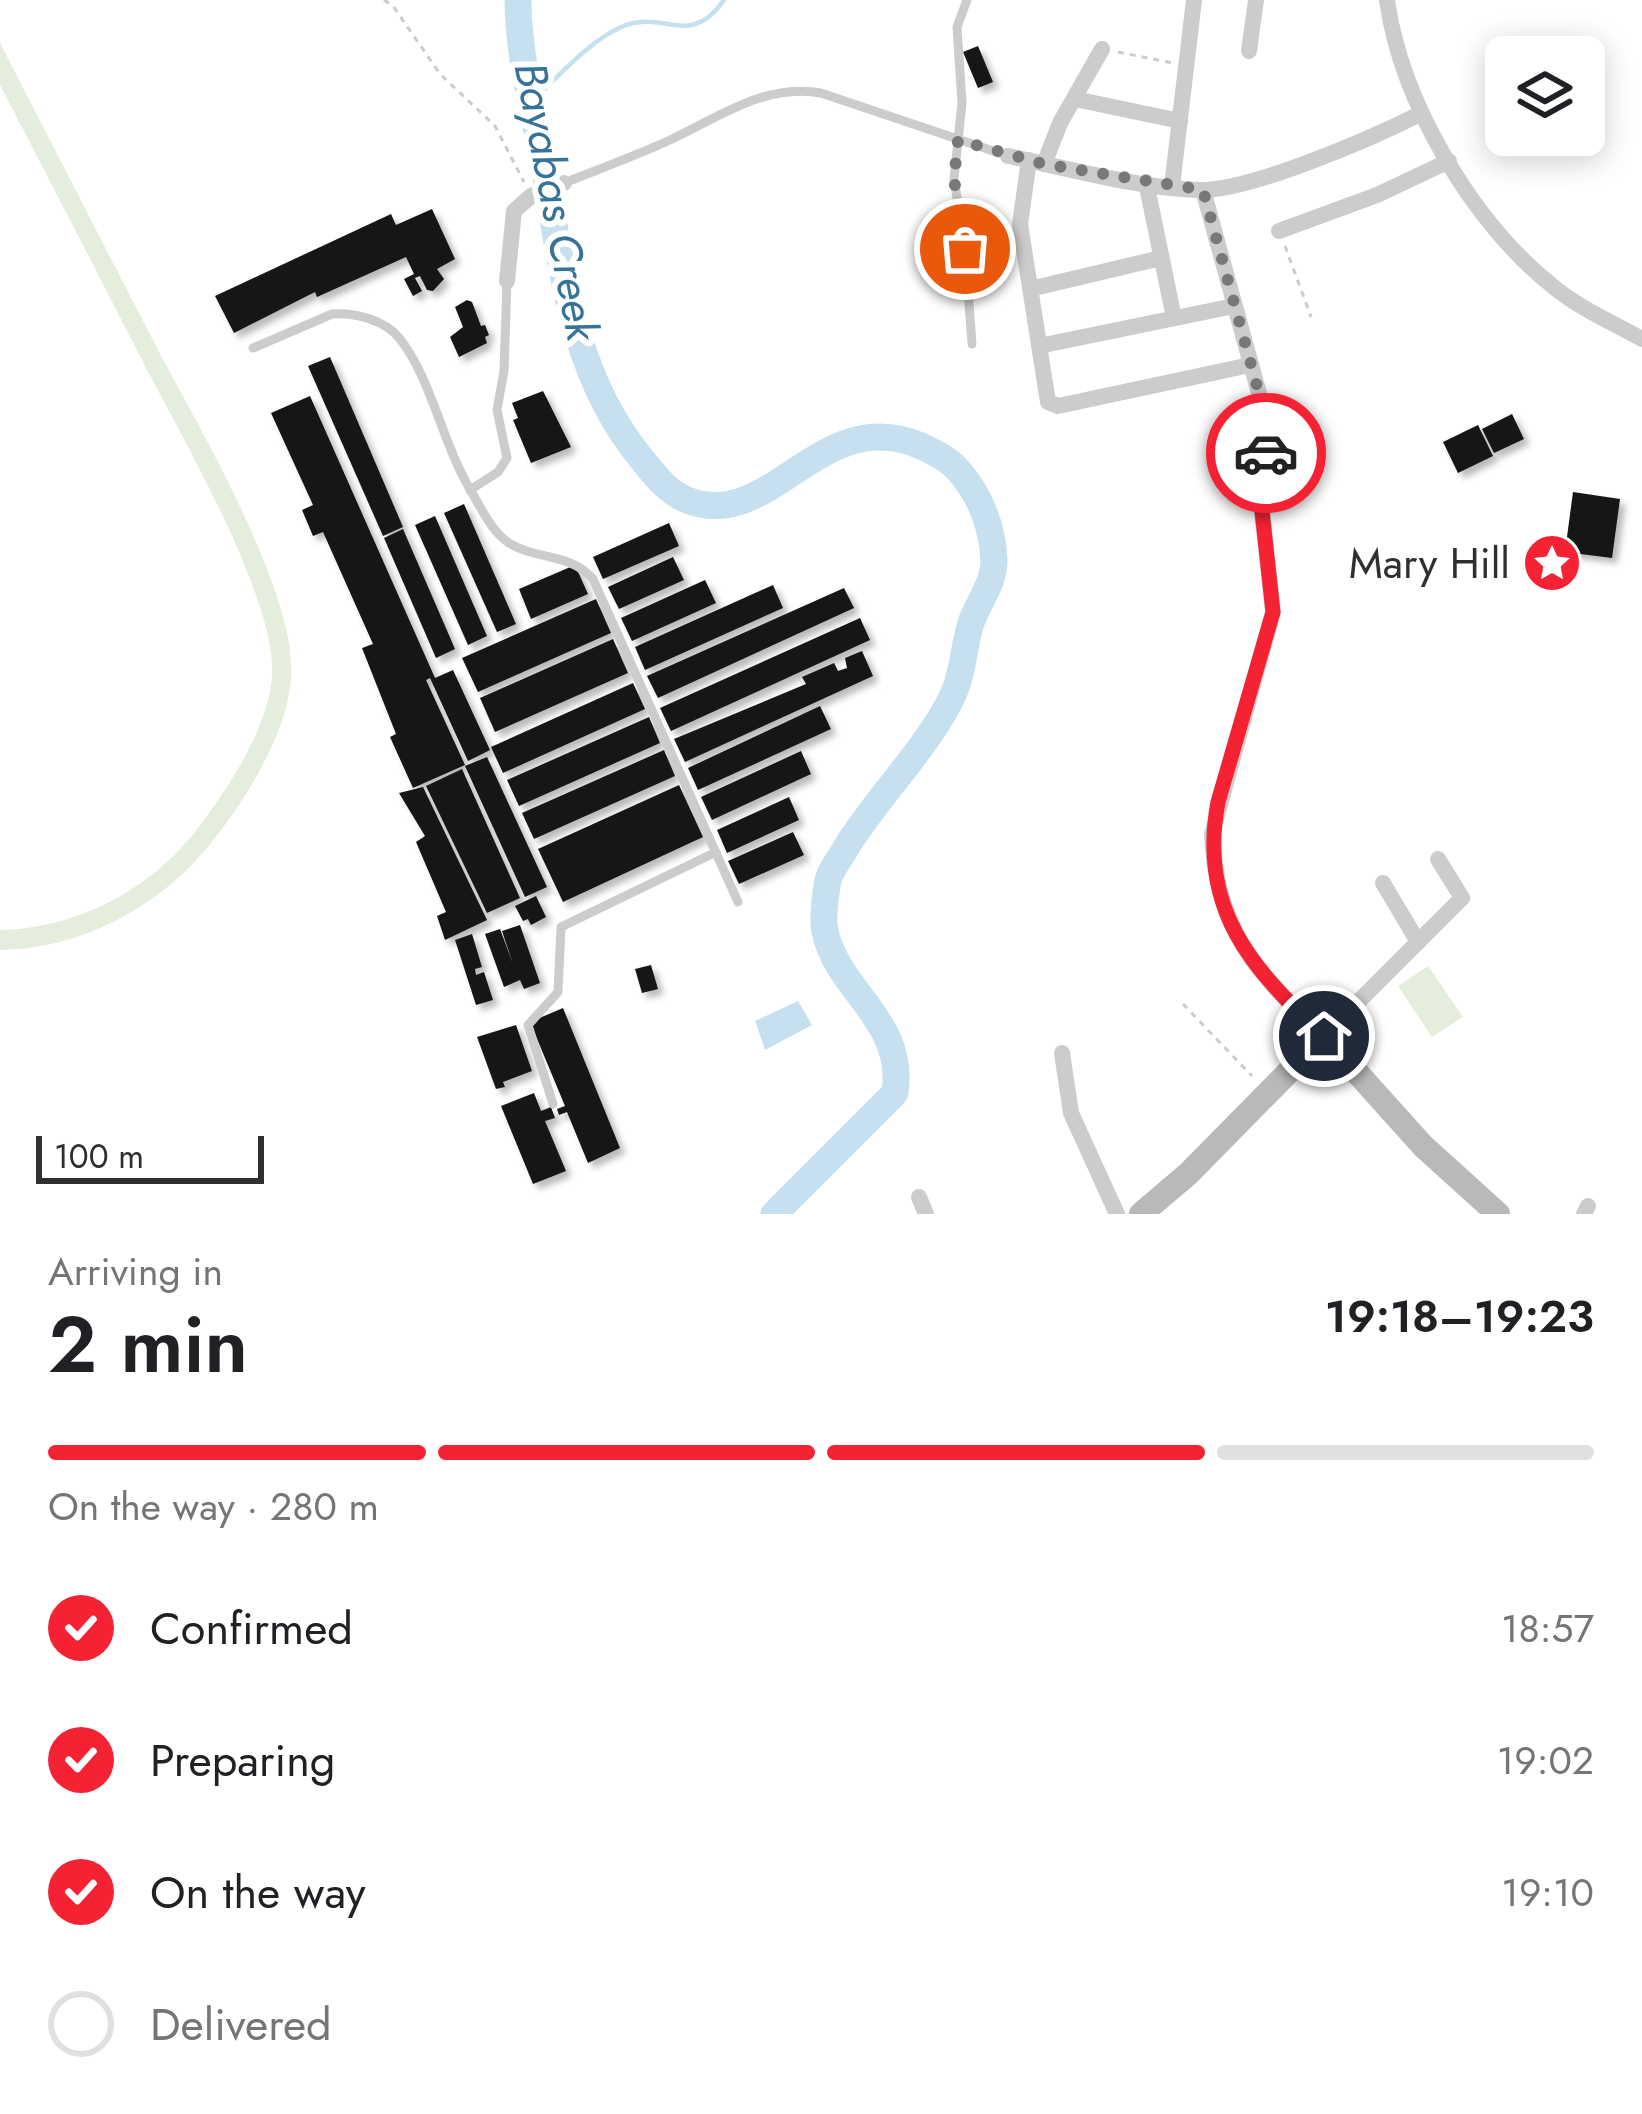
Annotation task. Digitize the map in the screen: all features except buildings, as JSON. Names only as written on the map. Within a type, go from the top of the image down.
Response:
[{"type":"street","points":[[1172,186],[1194,0]]},
{"type":"street","points":[[1249,51],[1256,0]]},
{"type":"street","points":[[1387,0],[1399,63],[1420,114],[1505,239],[1544,280],[1642,340]]},
{"type":"street","points":[[1102,49],[1036,162],[1020,224],[1046,398],[1054,406],[1250,365]]},
{"type":"street","points":[[1075,99],[1180,121]]},
{"type":"street","points":[[1008,156],[1203,190],[1244,182],[1318,157],[1420,114]]},
{"type":"street","points":[[1279,231],[1377,195],[1449,161]]},
{"type":"street","points":[[1146,182],[1174,318]]},
{"type":"street","points":[[508,281],[514,211],[534,195],[564,183]]},
{"type":"street","points":[[1203,190],[1268,426],[1261,502],[1273,612],[1212,834],[1223,907],[1245,954],[1276,992],[1324,1036],[1423,1146],[1498,1214]]},
{"type":"street","points":[[1030,289],[1161,258]]},
{"type":"street","points":[[1039,346],[1234,306]]},
{"type":"street","points":[[1142,1214],[1462,898],[1438,859]]},
{"type":"street","points":[[1383,883],[1418,942]]},
{"type":"street","points":[[1062,1053],[1071,1113],[1117,1214]]},
{"type":"lane","points":[[967,0],[957,27],[962,103],[954,179],[965,249],[971,344]]},
{"type":"lane","points":[[564,183],[776,92],[821,93],[1008,156]]},
{"type":"lane","points":[[470,490],[498,472],[507,458],[497,410],[504,371],[508,281]]},
{"type":"lane","points":[[253,348],[332,314],[354,314],[392,331],[415,364],[470,490],[497,533],[508,543],[578,565],[593,579],[738,902]]},
{"type":"lane","points":[[553,1105],[528,1025],[558,992],[561,927],[716,852]]},
{"type":"path","points":[[384,0],[440,74],[495,126],[534,195]]},
{"type":"path","points":[[1102,49],[1186,66]]},
{"type":"path","points":[[1279,231],[1311,317]]},
{"type":"path","points":[[1183,1004],[1268,1094]]},
{"type":"green space","points":[[0,43],[243,513],[279,604],[291,680],[281,724],[260,770],[220,832],[186,871],[114,922],[58,942],[0,950],[0,930],[80,915],[129,891],[172,858],[203,822],[253,742],[272,678],[270,645],[245,565],[0,85]]},
{"type":"green space","points":[[1428,966],[1463,1017],[1432,1037],[1398,986]]},
{"type":"water","points":[[798,1001],[812,1025],[765,1050],[755,1021]]},
{"type":"waterway","name":"Bayabas Creek","points":[[518,0],[527,81],[573,317],[584,354],[617,425],[656,476],[680,497],[717,506],[745,500],[854,441],[885,437],[921,446],[954,466],[979,501],[991,536],[992,576],[972,620],[955,690],[933,729],[859,827],[828,881],[825,931],[832,952],[890,1045],[895,1093],[774,1214]]},
{"type":"waterway","points":[[532,101],[585,51],[621,27],[636,22],[699,23],[724,0]]},
{"type":"way so far","points":[[965,249],[954,179],[958,140],[1044,164],[1203,190],[1268,426],[1266,453]]},
{"type":"place","name":"Mary Hill","points":[[1552,563]]},
{"type":"route","points":[[1266,453],[1261,502],[1273,612],[1218,802],[1213,864],[1223,907],[1245,954],[1276,992],[1324,1036]]}]
